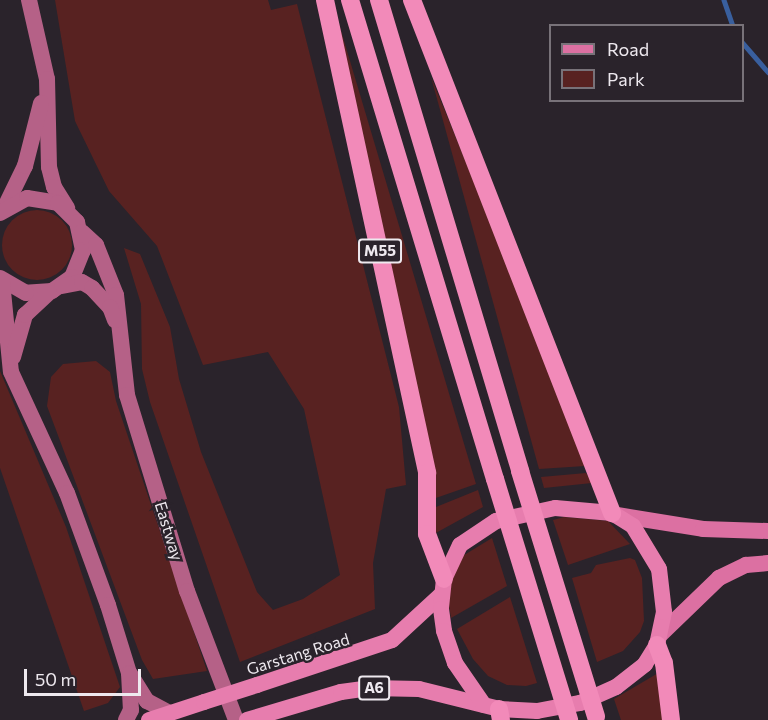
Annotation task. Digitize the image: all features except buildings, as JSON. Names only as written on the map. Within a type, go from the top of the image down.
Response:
[{"type":"highway","name":"M55","points":[[325,0],[427,473],[427,534],[443,586]]},
{"type":"highway","name":"M55","points":[[350,0],[569,720]]},
{"type":"highway","points":[[379,0],[520,471],[597,718]]},
{"type":"highway","points":[[412,0],[592,468],[614,514],[642,537],[659,569],[664,591],[659,639],[672,720]]},
{"type":"highway","name":"A6","points":[[495,711],[455,663],[444,631],[443,586],[460,545],[496,521],[555,508],[614,514]]},
{"type":"highway","name":"Garstang Road","points":[[149,720],[392,640],[443,586]]},
{"type":"highway","name":"A6","points":[[247,720],[370,688],[419,689],[495,711],[537,711],[580,703],[634,674],[659,639]]},
{"type":"main road","points":[[29,0],[47,79],[49,167],[54,187],[69,212]]},
{"type":"main road","points":[[2,211],[25,166],[47,79]]},
{"type":"main road","points":[[2,211],[27,198],[45,199],[69,212]]},
{"type":"main road","name":"Eastway","points":[[69,212],[82,232],[96,245],[116,295],[127,395],[187,591],[236,720]]},
{"type":"main road","points":[[11,372],[15,343],[25,315],[57,289],[81,260],[82,232]]},
{"type":"main road","points":[[1,279],[11,372],[67,493],[129,673],[147,701],[170,713]]},
{"type":"main road","name":"Eastway","points":[[1,279],[26,293],[57,289],[82,282],[92,288],[110,307],[122,338]]},
{"type":"main road","name":"A6","points":[[614,514],[703,529],[764,531]]},
{"type":"main road","name":"A6","points":[[659,639],[719,578],[747,565],[768,563]]},
{"type":"main road","points":[[126,720],[131,705],[129,673]]},
{"type":"green space","points":[[55,0],[268,0],[271,10],[297,4],[399,407],[406,485],[386,489],[373,563],[375,609],[240,662],[150,402],[142,369],[141,304],[124,248],[140,254],[170,327],[179,379],[201,452],[257,592],[273,610],[303,599],[340,575],[304,409],[268,352],[203,365],[157,246],[109,191],[75,121]]},
{"type":"green space","points":[[336,14],[476,484],[433,499]]},
{"type":"green space","points":[[431,77],[511,272],[585,466],[539,469]]},
{"type":"green space","points":[[44,210],[57,216],[66,225],[70,231],[72,245],[70,259],[62,270],[51,278],[30,280],[12,270],[4,259],[2,238],[12,220],[23,212]]},
{"type":"green space","points":[[96,361],[110,372],[116,401],[207,671],[153,679],[142,660],[47,406],[51,377],[63,364]]},
{"type":"green space","points":[[0,371],[66,527],[120,687],[108,703],[84,711],[0,468]]},
{"type":"green space","points":[[586,473],[592,483],[544,488],[541,477]]},
{"type":"green space","points":[[478,490],[483,507],[434,534],[436,507]]},
{"type":"green space","points":[[564,517],[608,521],[630,544],[568,565],[553,520]]},
{"type":"green space","points":[[492,538],[507,586],[451,618],[447,593],[461,557]]},
{"type":"green space","points":[[630,558],[635,560],[642,578],[644,621],[640,632],[623,651],[597,662],[572,578],[591,573],[596,565]]},
{"type":"green space","points":[[510,597],[537,683],[526,686],[507,685],[488,676],[473,659],[457,629]]},
{"type":"green space","points":[[660,672],[664,720],[621,720],[614,699]]},
{"type":"waterway","points":[[724,0],[732,24]]},
{"type":"waterway","points":[[744,44],[768,72]]}]
